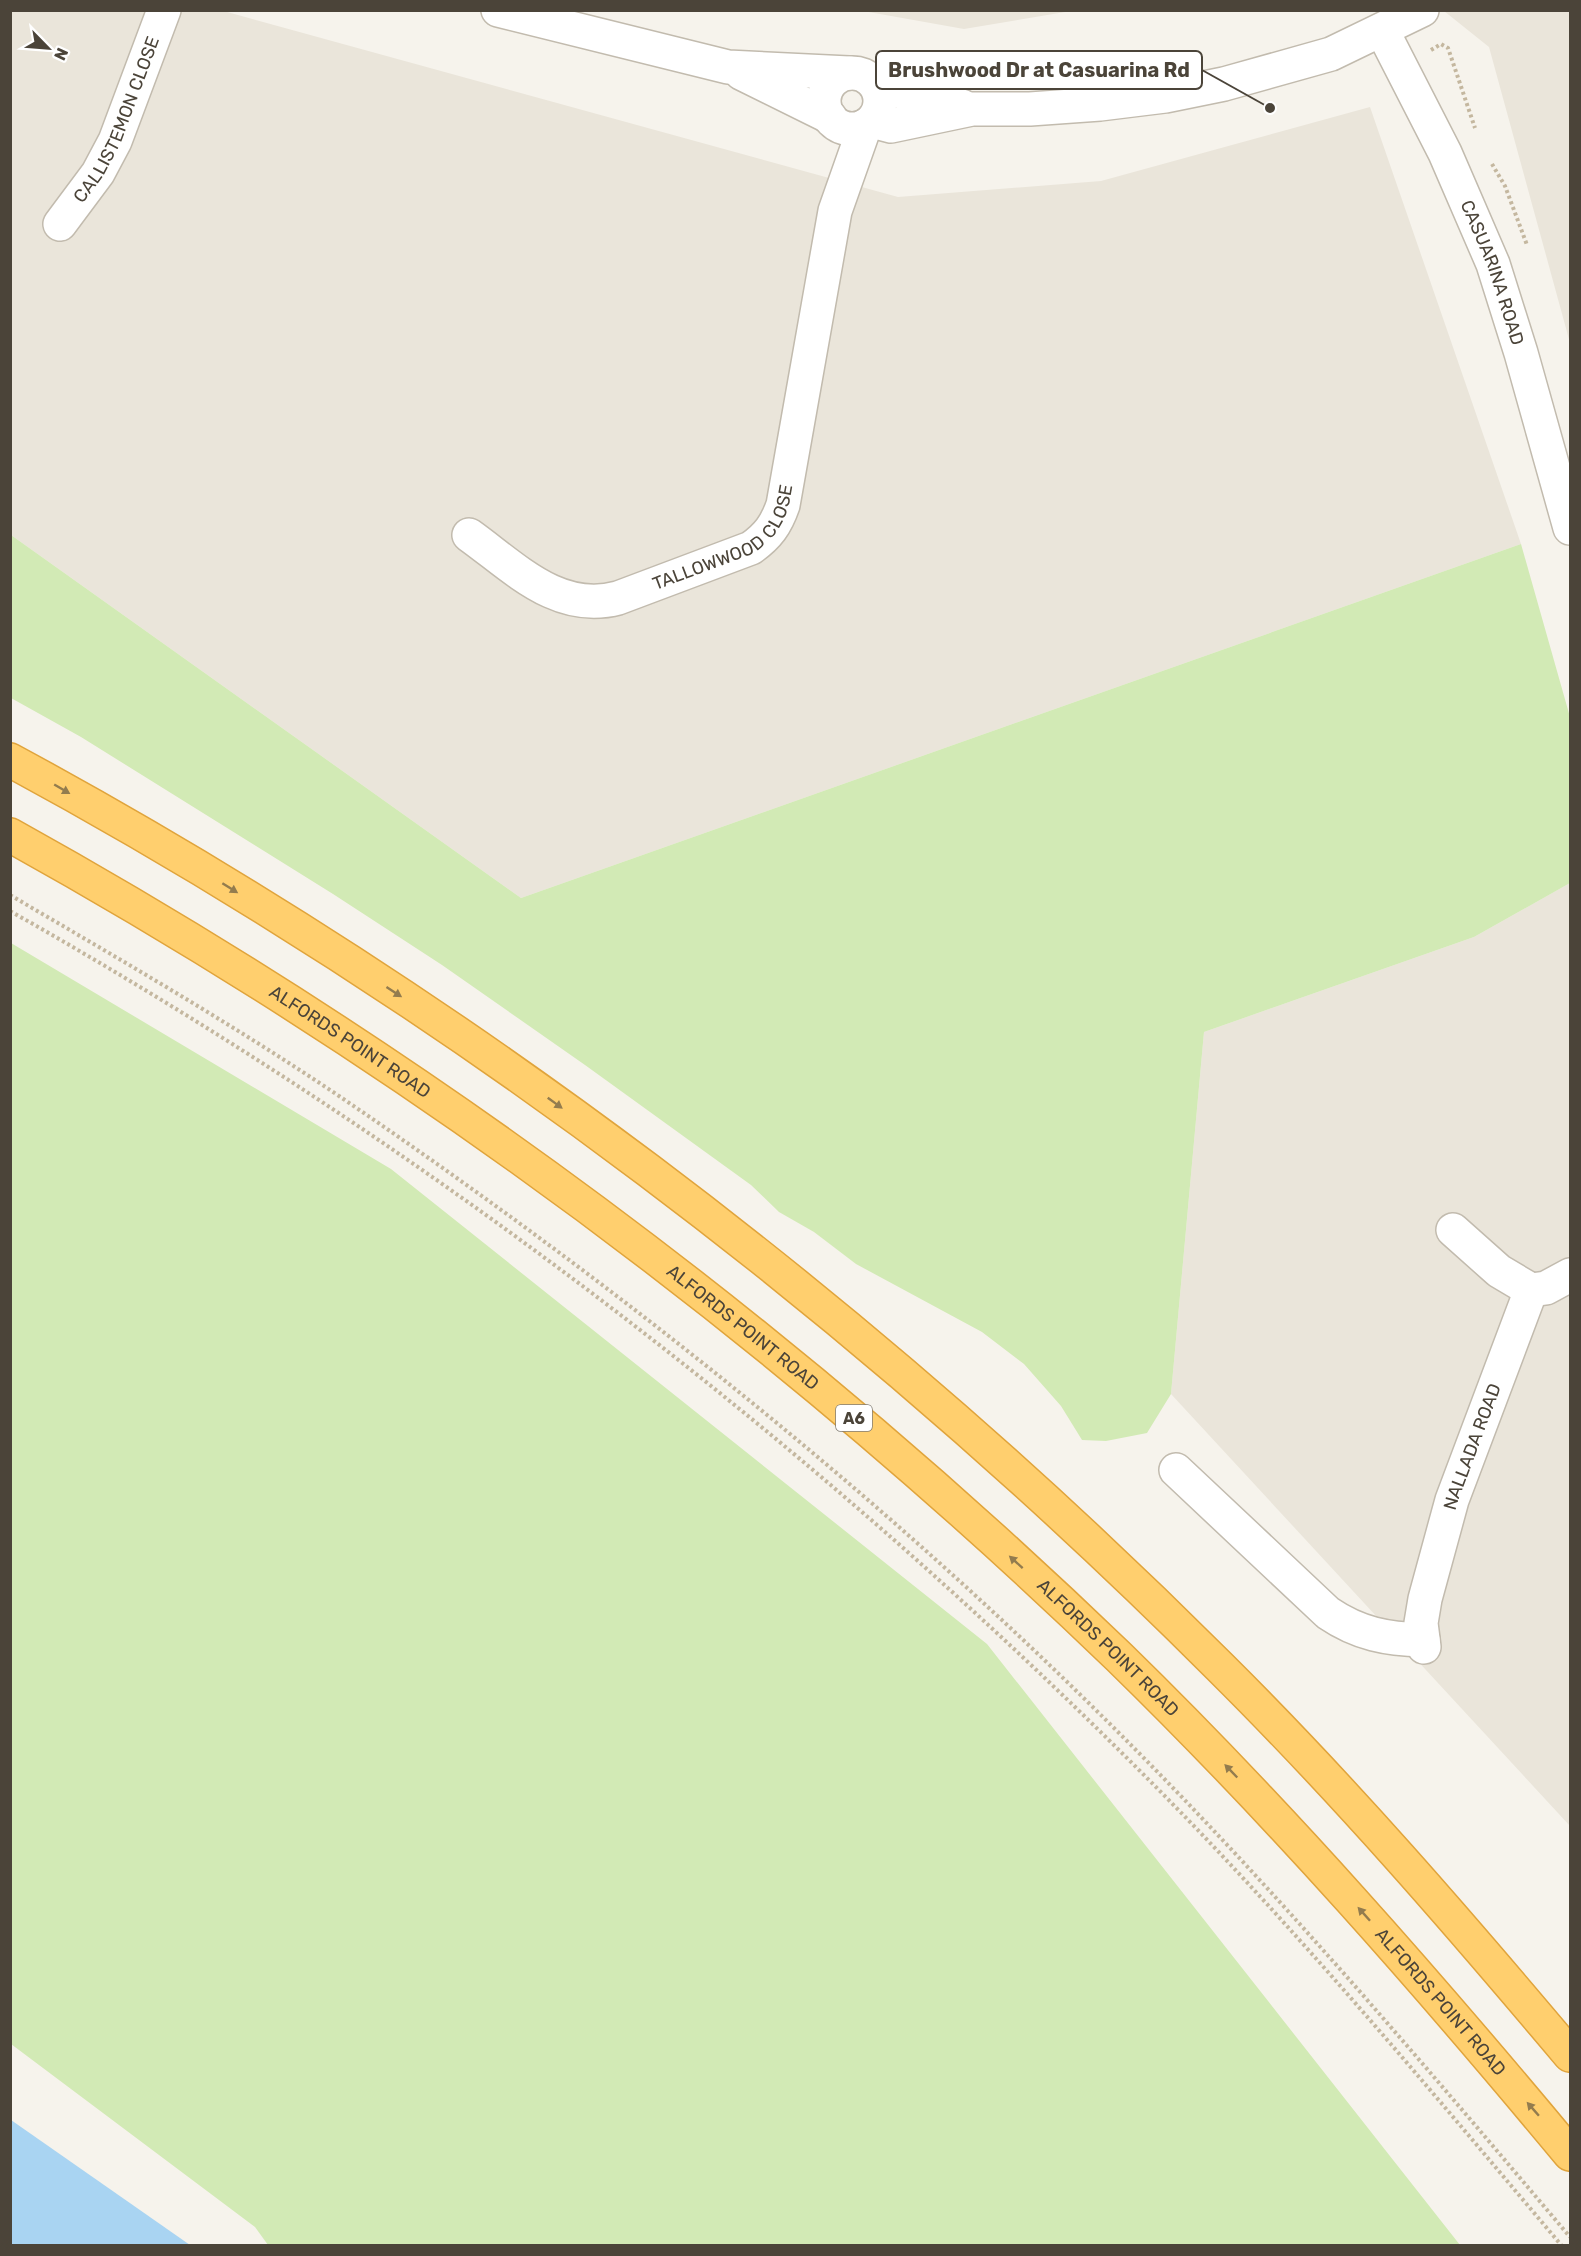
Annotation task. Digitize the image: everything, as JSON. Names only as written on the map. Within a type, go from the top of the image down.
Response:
[{"type":"highway","points":[[10,760],[180,857],[422,1011],[611,1144],[822,1308],[1025,1482],[1220,1667],[1408,1866],[1570,2055]]},
{"type":"highway","name":"ALFORDS POINT ROAD","points":[[10,835],[231,964],[485,1133],[693,1288],[869,1431],[1068,1610],[1214,1753],[1352,1901],[1570,2154]]},
{"type":"street","name":"CALLISTEMON CLOSE","points":[[60,224],[98,173],[115,141],[164,10]]},
{"type":"street","points":[[498,10],[545,16],[728,67],[850,121],[891,126],[972,109],[1030,109],[1100,104],[1165,96],[1224,84],[1331,54],[1422,10]]},
{"type":"street","name":"CASUARINA ROAD","points":[[1382,30],[1445,153],[1493,264],[1521,353],[1570,528]]},
{"type":"street","points":[[728,67],[860,77],[904,93],[972,109]]},
{"type":"street","points":[[860,77],[877,88],[880,105],[850,121],[825,102],[828,87],[834,80],[860,77]]},
{"type":"street","name":"TALLOWWOOD CLOSE","points":[[469,535],[547,589],[565,598],[581,602],[602,602],[618,598],[751,548],[766,538],[777,522],[783,505],[850,121]]},
{"type":"street","points":[[1453,1230],[1499,1271],[1532,1290],[1546,1288],[1570,1275]]},
{"type":"street","name":"NALLADA ROAD","points":[[1176,1470],[1328,1613],[1341,1622],[1383,1638],[1424,1643],[1421,1623],[1425,1599],[1452,1500],[1532,1290]]},
{"type":"path","points":[[10,895],[259,1045],[456,1177],[594,1278],[717,1374],[861,1494],[1044,1660],[1204,1821],[1369,2000],[1570,2237]]},
{"type":"path","points":[[10,911],[240,1048],[426,1171],[633,1323],[850,1500],[1024,1658],[1263,1899],[1386,2038],[1562,2246]]},
{"type":"shaded area","points":[[220,10],[898,197],[1101,181],[1370,107],[1521,544],[521,898],[11,535],[11,11]]},
{"type":"shaded area","points":[[863,10],[1071,11],[964,29]]},
{"type":"shaded area","points":[[1444,11],[1570,11],[1570,343],[1489,47]]},
{"type":"shaded area","points":[[1570,883],[1570,1826],[1171,1394],[1204,1032],[1474,937]]},
{"type":"green space","points":[[11,535],[521,898],[1521,544],[1570,717],[1570,883],[1474,937],[1204,1032],[1171,1394],[1147,1433],[1106,1441],[1082,1440],[1061,1406],[1024,1364],[982,1332],[856,1264],[814,1232],[779,1212],[751,1185],[442,965],[333,894],[81,737],[11,698]]},
{"type":"green space","points":[[11,943],[391,1169],[987,1644],[1460,2245],[268,2245],[255,2227],[11,2044]]},
{"type":"water","points":[[11,2120],[190,2245],[11,2245]]},
{"type":"place","name":"Brushwood Dr at Casuarina Rd","points":[[1270,108]]}]
